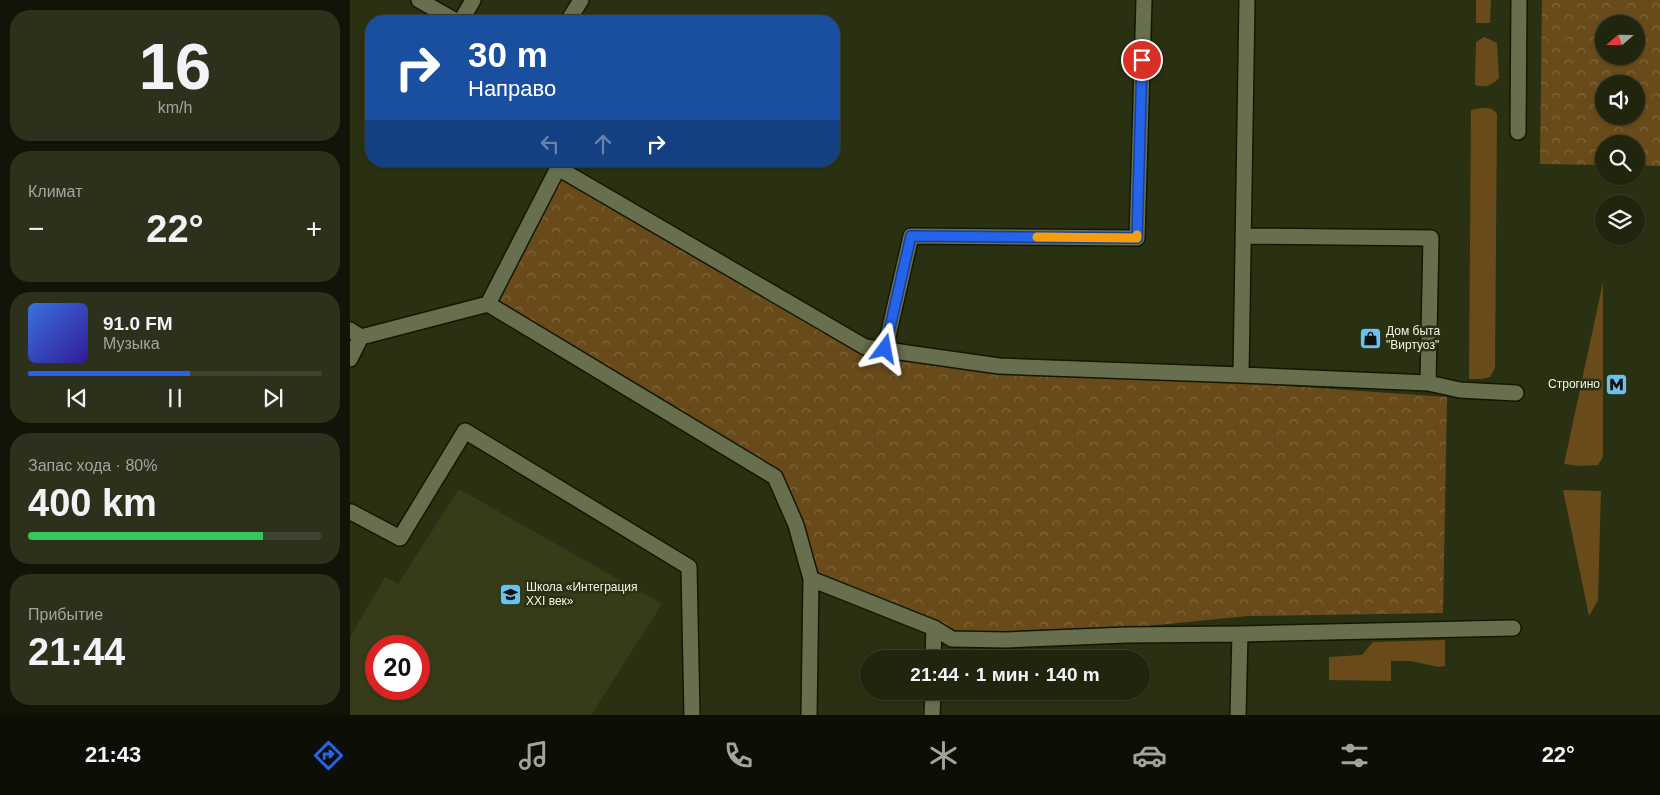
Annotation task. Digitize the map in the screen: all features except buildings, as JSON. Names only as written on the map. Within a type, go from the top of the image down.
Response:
[{"type":"street","points":[[419,0],[445,15]]},
{"type":"street","points":[[465,15],[474,0]]},
{"type":"street","points":[[572,15],[581,0]]},
{"type":"street","points":[[885,349],[911,236],[1137,238],[1144,0]]},
{"type":"street","points":[[1242,375],[1247,0]]},
{"type":"street","points":[[1518,132],[1519,0]]},
{"type":"street","points":[[488,304],[556,167]]},
{"type":"street","points":[[562,167],[865,347],[999,366],[1428,383],[1460,390],[1516,393]]},
{"type":"street","points":[[1243,236],[1431,238],[1428,383]]},
{"type":"street","points":[[350,359],[355,333],[488,304],[775,477],[796,524],[811,578],[809,715]]},
{"type":"street","points":[[350,512],[400,538],[465,431],[689,567],[692,715]]},
{"type":"street","points":[[811,578],[934,628],[952,639],[1006,640],[1126,635],[1513,628]]},
{"type":"street","points":[[933,650],[934,628]]},
{"type":"street","points":[[1238,715],[1240,634]]},
{"type":"street","points":[[932,715],[933,700]]},
{"type":"shaded area","name":"Школа «Интеграция XXI век»","points":[[459,489],[662,604],[591,715],[350,715],[350,637],[385,577],[398,584]]},
{"type":"green space","points":[[1476,0],[1491,0],[1490,23],[1476,23]]},
{"type":"green space","points":[[1542,0],[1660,0],[1660,166],[1645,165],[1645,135],[1595,135],[1595,165],[1540,164]]},
{"type":"green space","points":[[1484,37],[1497,43],[1499,78],[1491,85],[1482,86],[1475,85],[1476,42]]},
{"type":"green space","points":[[1491,109],[1497,114],[1495,368],[1490,377],[1469,379],[1471,110]]},
{"type":"green space","points":[[558,168],[865,347],[999,366],[1447,397],[1443,613],[1248,616],[1006,640],[952,639],[811,579],[775,477],[488,304]]},
{"type":"green space","points":[[1603,282],[1603,457],[1598,465],[1564,464]]},
{"type":"green space","points":[[1563,490],[1601,491],[1598,600],[1589,616]]},
{"type":"green space","points":[[1445,640],[1445,666],[1439,667],[1411,661],[1391,661],[1391,681],[1329,680],[1329,657],[1362,655],[1373,642]]},
{"type":"slow traffic","points":[[1037,237],[1137,238],[1137,235]]},
{"type":"place","name":"Дом быта \"Виртуоз\"","points":[[1370,338]]},
{"type":"place","name":"Строгино","points":[[1616,384]]},
{"type":"place","name":"Школа «Интеграция XXI век»","points":[[510,594]]},
{"type":"route","points":[[885,349],[911,236],[1137,238],[1142,60]]}]
